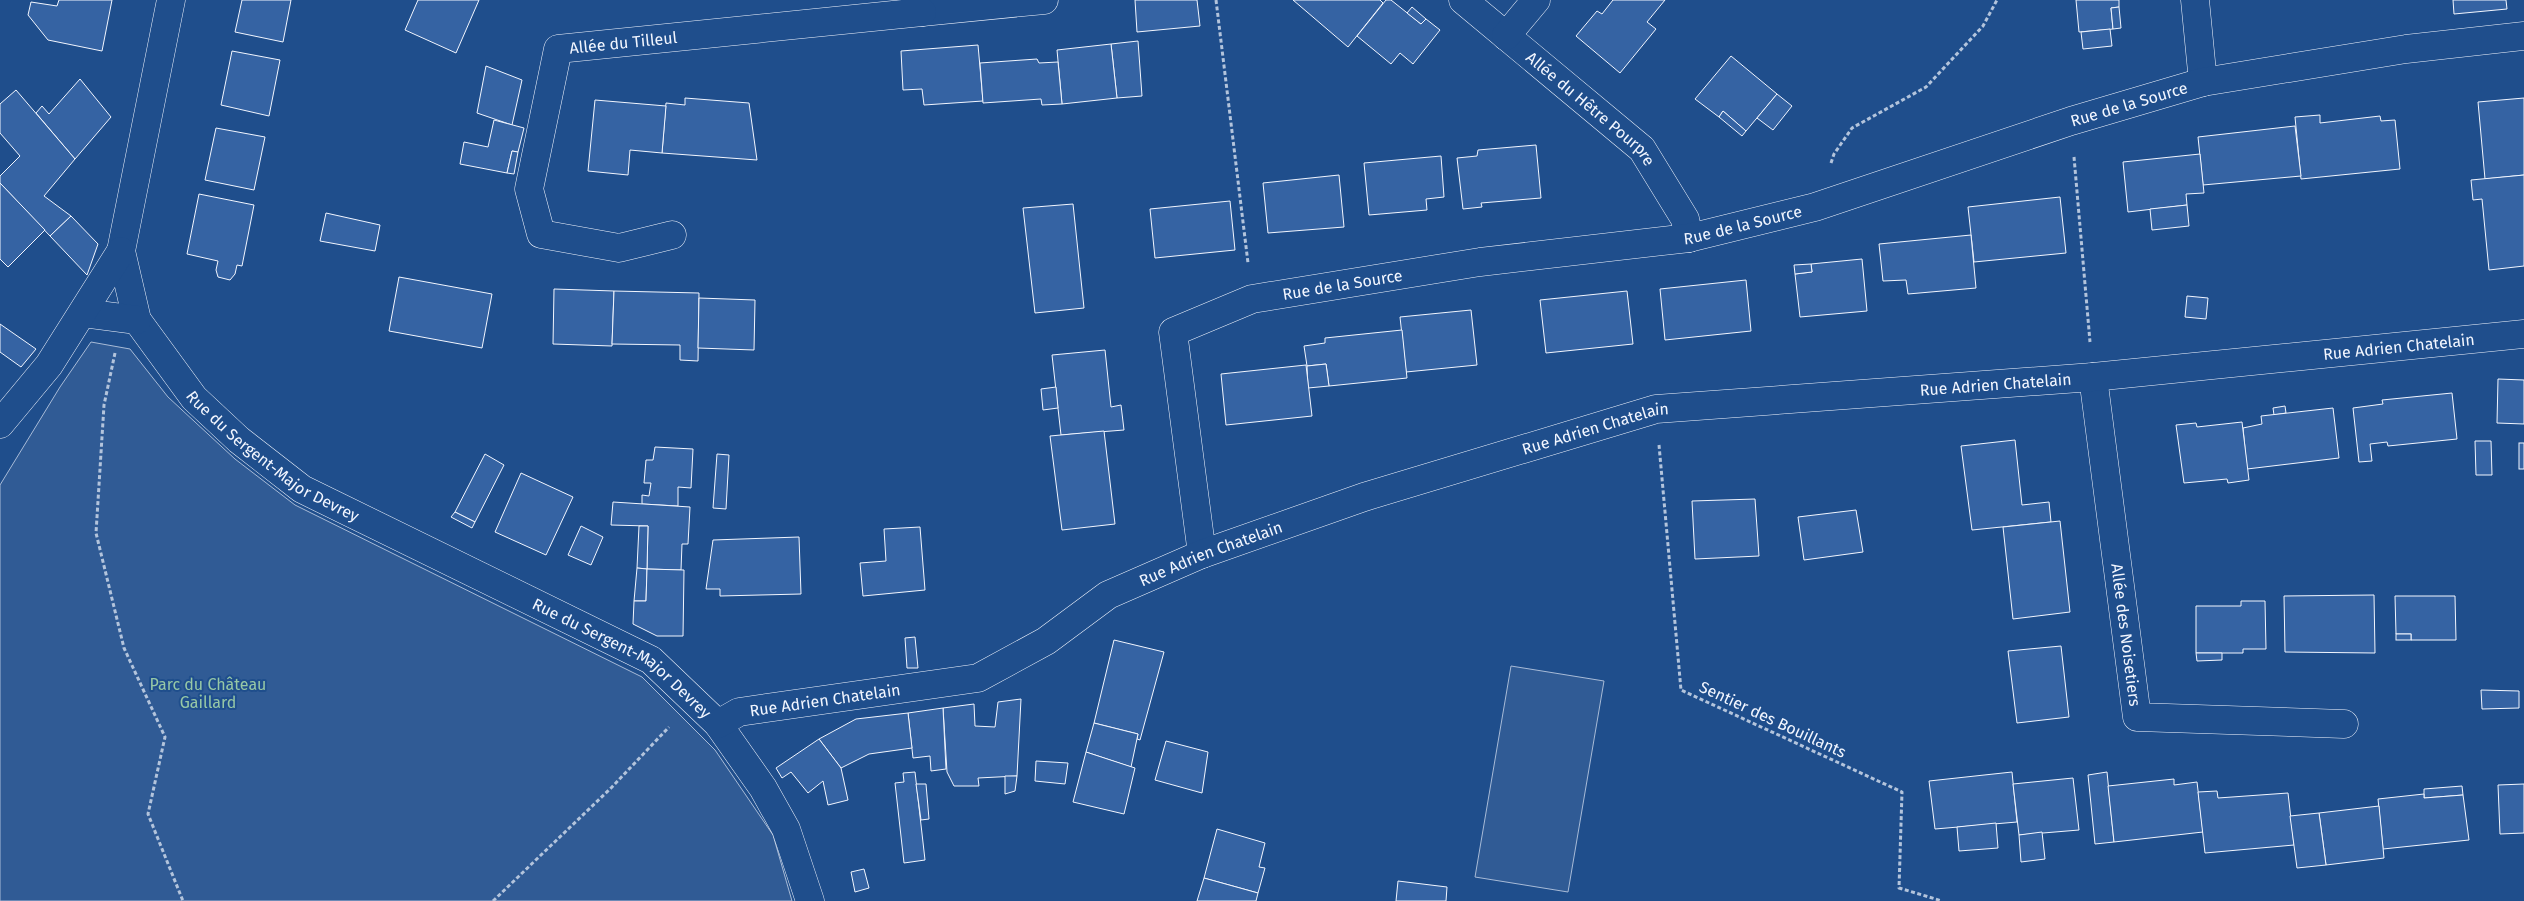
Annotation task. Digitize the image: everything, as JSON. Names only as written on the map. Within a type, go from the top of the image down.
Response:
[{"type":"street","name":"Rue du Sergent-Major Devrey","points":[[171,0],[121,250],[129,319],[194,398],[240,440],[302,489],[651,660],[718,724],[763,788],[786,829],[810,901]]},
{"type":"street","points":[[921,6],[1044,0]]},
{"type":"street","name":"Allée du Hêtre Pourpre","points":[[1463,0],[1642,148],[1686,219],[1689,238]]},
{"type":"street","points":[[1506,36],[1536,0]]},
{"type":"street","points":[[2195,0],[2203,82]]},
{"type":"street","name":"Allée du Tilleul","points":[[672,235],[619,248],[541,234],[528,190],[558,50],[921,6]]},
{"type":"street","name":"Rue de la Source","points":[[1202,554],[1172,332],[1252,299],[1480,262],[1689,238],[1815,207],[2072,121],[2203,82],[2406,49],[2524,36]]},
{"type":"street","points":[[0,424],[49,365],[121,250]]},
{"type":"street","points":[[83,313],[129,319]]},
{"type":"street","name":"Rue Adrien Chatelain","points":[[718,724],[739,712],[978,678],[1046,641],[1108,595],[1202,554],[1364,497],[1656,409],[2093,377],[2524,334]]},
{"type":"street","name":"Allée des Noisetiers","points":[[2093,377],[2137,717],[2344,724]]},
{"type":"path","points":[[1216,0],[1252,299]]},
{"type":"path","points":[[1815,207],[1834,154],[1852,128],[1926,86],[1983,26],[1997,0]]},
{"type":"path","points":[[2072,121],[2093,377]]},
{"type":"path","points":[[129,319],[104,405],[96,533],[124,648],[165,737],[148,814],[183,901]]},
{"type":"path","name":"Sentier des Bouillants","points":[[1656,409],[1681,690],[1902,792],[1899,888],[1942,901]]},
{"type":"path","points":[[494,901],[612,787],[694,700]]},
{"type":"green space","name":"Parc du Château Gaillard","points":[[91,342],[130,349],[168,397],[235,459],[295,505],[642,677],[715,750],[773,835],[792,901],[0,901],[0,485],[60,387]]},
{"type":"green space","points":[[1511,666],[1604,681],[1568,892],[1475,877]]},
{"type":"building","points":[[59,0],[112,0],[102,51],[48,40],[28,15],[31,2],[57,6]]},
{"type":"building","points":[[242,0],[291,0],[283,42],[235,32]]},
{"type":"building","points":[[418,0],[479,0],[456,53],[405,30]]},
{"type":"building","points":[[1135,0],[1197,0],[1200,26],[1137,32]]},
{"type":"building","points":[[1293,0],[1380,0],[1383,3],[1348,47]]},
{"type":"building","points":[[1386,0],[1391,0],[1421,24],[1426,19],[1440,30],[1413,64],[1400,53],[1391,64],[1357,36]]},
{"type":"building","points":[[1613,0],[1665,0],[1647,22],[1656,29],[1620,73],[1576,36],[1597,11],[1602,14]]},
{"type":"building","points":[[2076,0],[2119,0],[2119,7],[2111,8],[2113,29],[2079,32]]},
{"type":"building","points":[[2453,0],[2506,0],[2507,9],[2454,14]]},
{"type":"building","points":[[1412,7],[1426,19],[1421,24],[1407,13]]},
{"type":"building","points":[[2119,7],[2121,28],[2113,29],[2111,8]]},
{"type":"building","points":[[2110,29],[2112,46],[2083,49],[2081,32]]},
{"type":"building","points":[[1138,41],[1142,96],[1117,98],[1111,44]]},
{"type":"building","points":[[1111,44],[1117,98],[1062,104],[1057,50]]},
{"type":"building","points":[[978,45],[983,101],[924,105],[922,89],[903,90],[901,51]]},
{"type":"building","points":[[232,51],[280,60],[269,116],[221,105]]},
{"type":"building","points":[[1731,56],[1777,94],[1746,131],[1723,111],[1719,117],[1695,99]]},
{"type":"building","points":[[1037,59],[1039,63],[1058,62],[1062,104],[1042,105],[1041,99],[983,103],[980,63]]},
{"type":"building","points":[[486,66],[522,80],[512,125],[477,113]]},
{"type":"building","points":[[80,79],[111,117],[75,159],[36,113],[42,106],[49,114]]},
{"type":"building","points":[[16,90],[75,159],[44,196],[71,216],[50,236],[0,183],[0,176],[20,156],[0,133],[0,104]]},
{"type":"building","points":[[1777,94],[1792,106],[1773,130],[1757,118]]},
{"type":"building","points":[[685,98],[749,103],[757,160],[662,153],[666,103],[685,105]]},
{"type":"building","points":[[2524,98],[2524,175],[2485,179],[2478,102]]},
{"type":"building","points":[[595,100],[666,106],[662,153],[630,150],[628,175],[588,171]]},
{"type":"building","points":[[1723,111],[1746,131],[1742,136],[1719,117]]},
{"type":"building","points":[[2320,115],[2320,123],[2380,116],[2381,121],[2395,120],[2400,169],[2301,179],[2295,117]]},
{"type":"building","points":[[494,120],[524,128],[518,152],[512,151],[507,173],[460,164],[464,142],[488,147]]},
{"type":"building","points":[[2295,126],[2301,176],[2203,185],[2198,137]]},
{"type":"building","points":[[216,128],[265,137],[254,190],[205,180]]},
{"type":"building","points":[[1536,145],[1541,198],[1481,203],[1482,207],[1463,209],[1457,158],[1477,156],[1478,150]]},
{"type":"building","points":[[512,151],[518,152],[514,174],[507,173]]},
{"type":"building","points":[[2200,154],[2204,193],[2186,194],[2187,205],[2128,212],[2123,162]]},
{"type":"building","points":[[1441,156],[1444,197],[1426,199],[1427,210],[1369,215],[1364,163]]},
{"type":"building","points":[[1339,175],[1344,227],[1268,233],[1263,183]]},
{"type":"building","points":[[2524,175],[2524,266],[2489,270],[2482,199],[2473,200],[2471,180]]},
{"type":"building","points":[[0,183],[45,230],[8,267],[0,259]]},
{"type":"building","points":[[199,194],[254,205],[242,266],[237,265],[235,274],[230,280],[218,277],[216,270],[218,261],[187,254]]},
{"type":"building","points":[[2060,197],[2066,253],[1974,262],[1968,207]]},
{"type":"building","points":[[1230,201],[1235,250],[1155,258],[1150,209]]},
{"type":"building","points":[[1073,204],[1084,308],[1035,313],[1023,208]]},
{"type":"building","points":[[2187,205],[2189,226],[2152,230],[2150,209]]},
{"type":"building","points":[[326,213],[380,225],[375,251],[320,241]]},
{"type":"building","points":[[71,216],[98,244],[87,275],[50,236]]},
{"type":"building","points":[[1971,235],[1976,288],[1908,294],[1906,280],[1883,281],[1879,244]]},
{"type":"building","points":[[1862,259],[1867,311],[1800,317],[1795,274],[1812,272],[1811,264]]},
{"type":"building","points":[[1811,264],[1812,272],[1795,274],[1794,265]]},
{"type":"building","points":[[399,277],[492,294],[482,348],[389,331]]},
{"type":"building","points":[[1746,280],[1751,331],[1665,340],[1660,289]]},
{"type":"building","points":[[554,289],[614,291],[612,346],[553,344]]},
{"type":"building","points":[[614,291],[699,293],[698,361],[680,360],[680,345],[612,344]]},
{"type":"building","points":[[1627,291],[1633,344],[1546,353],[1540,300]]},
{"type":"building","points":[[2187,296],[2208,298],[2206,319],[2185,317]]},
{"type":"building","points":[[699,298],[755,300],[754,350],[698,348]]},
{"type":"building","points":[[1471,310],[1477,365],[1406,372],[1400,317]]},
{"type":"building","points":[[0,324],[36,349],[21,367],[0,352]]},
{"type":"building","points":[[1402,330],[1407,378],[1329,386],[1326,364],[1307,366],[1304,346],[1325,343],[1325,338]]},
{"type":"building","points":[[1105,350],[1111,407],[1121,405],[1124,430],[1061,435],[1052,355]]},
{"type":"building","points":[[1326,364],[1329,386],[1308,388],[1307,366]]},
{"type":"building","points":[[1306,365],[1312,416],[1226,425],[1221,374]]},
{"type":"building","points":[[2498,379],[2524,380],[2524,424],[2497,423]]},
{"type":"building","points":[[1056,387],[1058,408],[1043,410],[1041,389]]},
{"type":"building","points":[[2452,393],[2457,439],[2388,446],[2387,442],[2370,444],[2372,461],[2359,462],[2353,408],[2383,404],[2382,400]]},
{"type":"building","points":[[2285,406],[2286,413],[2274,415],[2273,408]]},
{"type":"building","points":[[2333,408],[2339,458],[2247,469],[2243,428],[2262,424],[2261,416]]},
{"type":"building","points":[[2242,422],[2249,480],[2228,483],[2227,479],[2184,483],[2176,425],[2196,423],[2197,427]]},
{"type":"building","points":[[1104,431],[1115,524],[1062,530],[1050,436]]},
{"type":"building","points":[[2015,440],[2022,505],[2049,502],[2051,522],[1972,530],[1961,446]]},
{"type":"building","points":[[2475,441],[2491,441],[2492,475],[2476,475]]},
{"type":"building","points":[[2519,443],[2524,443],[2524,469],[2519,469]]},
{"type":"building","points":[[655,447],[693,449],[691,488],[678,487],[678,506],[642,504],[642,495],[649,496],[651,483],[644,483],[646,460],[653,460]]},
{"type":"building","points":[[485,454],[504,465],[475,522],[455,512]]},
{"type":"building","points":[[717,454],[729,455],[726,509],[713,508]]},
{"type":"building","points":[[521,473],[573,497],[546,555],[495,532]]},
{"type":"building","points":[[1755,499],[1759,556],[1695,559],[1692,501]]},
{"type":"building","points":[[613,502],[690,507],[688,544],[682,544],[681,570],[647,569],[648,526],[611,525]]},
{"type":"building","points":[[1856,510],[1863,552],[1804,560],[1798,517]]},
{"type":"building","points":[[455,512],[475,522],[472,528],[451,517]]},
{"type":"building","points":[[2060,521],[2070,612],[2013,619],[2003,527]]},
{"type":"building","points":[[581,526],[603,537],[591,565],[568,555]]},
{"type":"building","points":[[639,526],[648,526],[647,569],[637,568]]},
{"type":"building","points":[[920,527],[925,590],[863,596],[860,563],[886,561],[884,529]]},
{"type":"building","points":[[799,537],[801,594],[720,596],[720,589],[706,589],[713,540]]},
{"type":"building","points":[[637,568],[647,569],[646,601],[634,601]]},
{"type":"building","points":[[647,569],[684,570],[683,636],[657,636],[633,624],[634,601],[646,601]]},
{"type":"building","points":[[2374,595],[2375,653],[2285,652],[2284,596]]},
{"type":"building","points":[[2395,596],[2455,596],[2456,640],[2411,640],[2411,634],[2396,634]]},
{"type":"building","points":[[2241,601],[2265,601],[2266,649],[2243,649],[2243,653],[2196,653],[2196,606],[2241,606]]},
{"type":"building","points":[[2396,634],[2411,634],[2411,640],[2396,640]]},
{"type":"building","points":[[915,637],[918,668],[907,668],[905,638]]},
{"type":"building","points":[[1114,640],[1164,652],[1140,740],[1137,739],[1138,734],[1094,723]]},
{"type":"building","points":[[2061,646],[2069,717],[2017,723],[2008,651]]},
{"type":"building","points":[[2196,653],[2222,653],[2222,660],[2197,661]]},
{"type":"building","points":[[2481,690],[2519,691],[2519,708],[2482,709]]},
{"type":"building","points":[[1021,699],[1017,776],[978,778],[979,786],[954,786],[947,772],[943,708],[974,704],[975,726],[995,727],[998,702]]},
{"type":"building","points":[[943,708],[946,769],[931,771],[930,756],[913,758],[908,713]]},
{"type":"building","points":[[908,713],[912,748],[869,754],[841,768],[819,739],[856,719]]},
{"type":"building","points":[[1094,723],[1138,734],[1131,767],[1086,752]]},
{"type":"building","points":[[819,739],[841,768],[848,800],[828,805],[823,781],[808,793],[791,772],[782,778],[776,768]]},
{"type":"building","points":[[1166,741],[1208,752],[1202,793],[1155,780]]},
{"type":"building","points":[[1086,752],[1135,768],[1124,814],[1073,802]]},
{"type":"building","points":[[1036,761],[1068,763],[1065,784],[1035,781]]},
{"type":"building","points":[[915,772],[925,860],[904,863],[895,783],[904,782],[903,773]]},
{"type":"building","points":[[2012,772],[2017,822],[1935,829],[1929,781]]},
{"type":"building","points":[[2107,772],[2114,842],[2095,844],[2088,775]]},
{"type":"building","points":[[1005,776],[1017,776],[1015,791],[1005,794]]},
{"type":"building","points":[[2073,778],[2079,830],[2019,835],[2013,784]]},
{"type":"building","points":[[2174,779],[2174,785],[2197,782],[2203,832],[2114,842],[2108,786]]},
{"type":"building","points":[[916,784],[926,784],[929,819],[921,820]]},
{"type":"building","points":[[2524,784],[2524,833],[2500,834],[2498,785]]},
{"type":"building","points":[[2462,786],[2463,795],[2424,798],[2424,789]]},
{"type":"building","points":[[2217,791],[2218,798],[2288,793],[2294,845],[2205,853],[2198,792]]},
{"type":"building","points":[[2424,794],[2424,798],[2463,795],[2469,840],[2383,849],[2378,799]]},
{"type":"building","points":[[2379,806],[2384,858],[2326,865],[2319,813]]},
{"type":"building","points":[[2319,813],[2326,865],[2297,868],[2290,816]]},
{"type":"building","points":[[1996,823],[1998,848],[1959,851],[1957,827]]},
{"type":"building","points":[[1217,829],[1265,843],[1259,867],[1265,868],[1258,893],[1204,878]]},
{"type":"building","points":[[2042,832],[2045,859],[2021,862],[2019,835]]},
{"type":"building","points":[[864,869],[869,888],[855,892],[851,872]]},
{"type":"building","points":[[1204,878],[1258,893],[1256,901],[1197,901]]},
{"type":"building","points":[[1398,881],[1447,887],[1446,901],[1396,901]]}]
